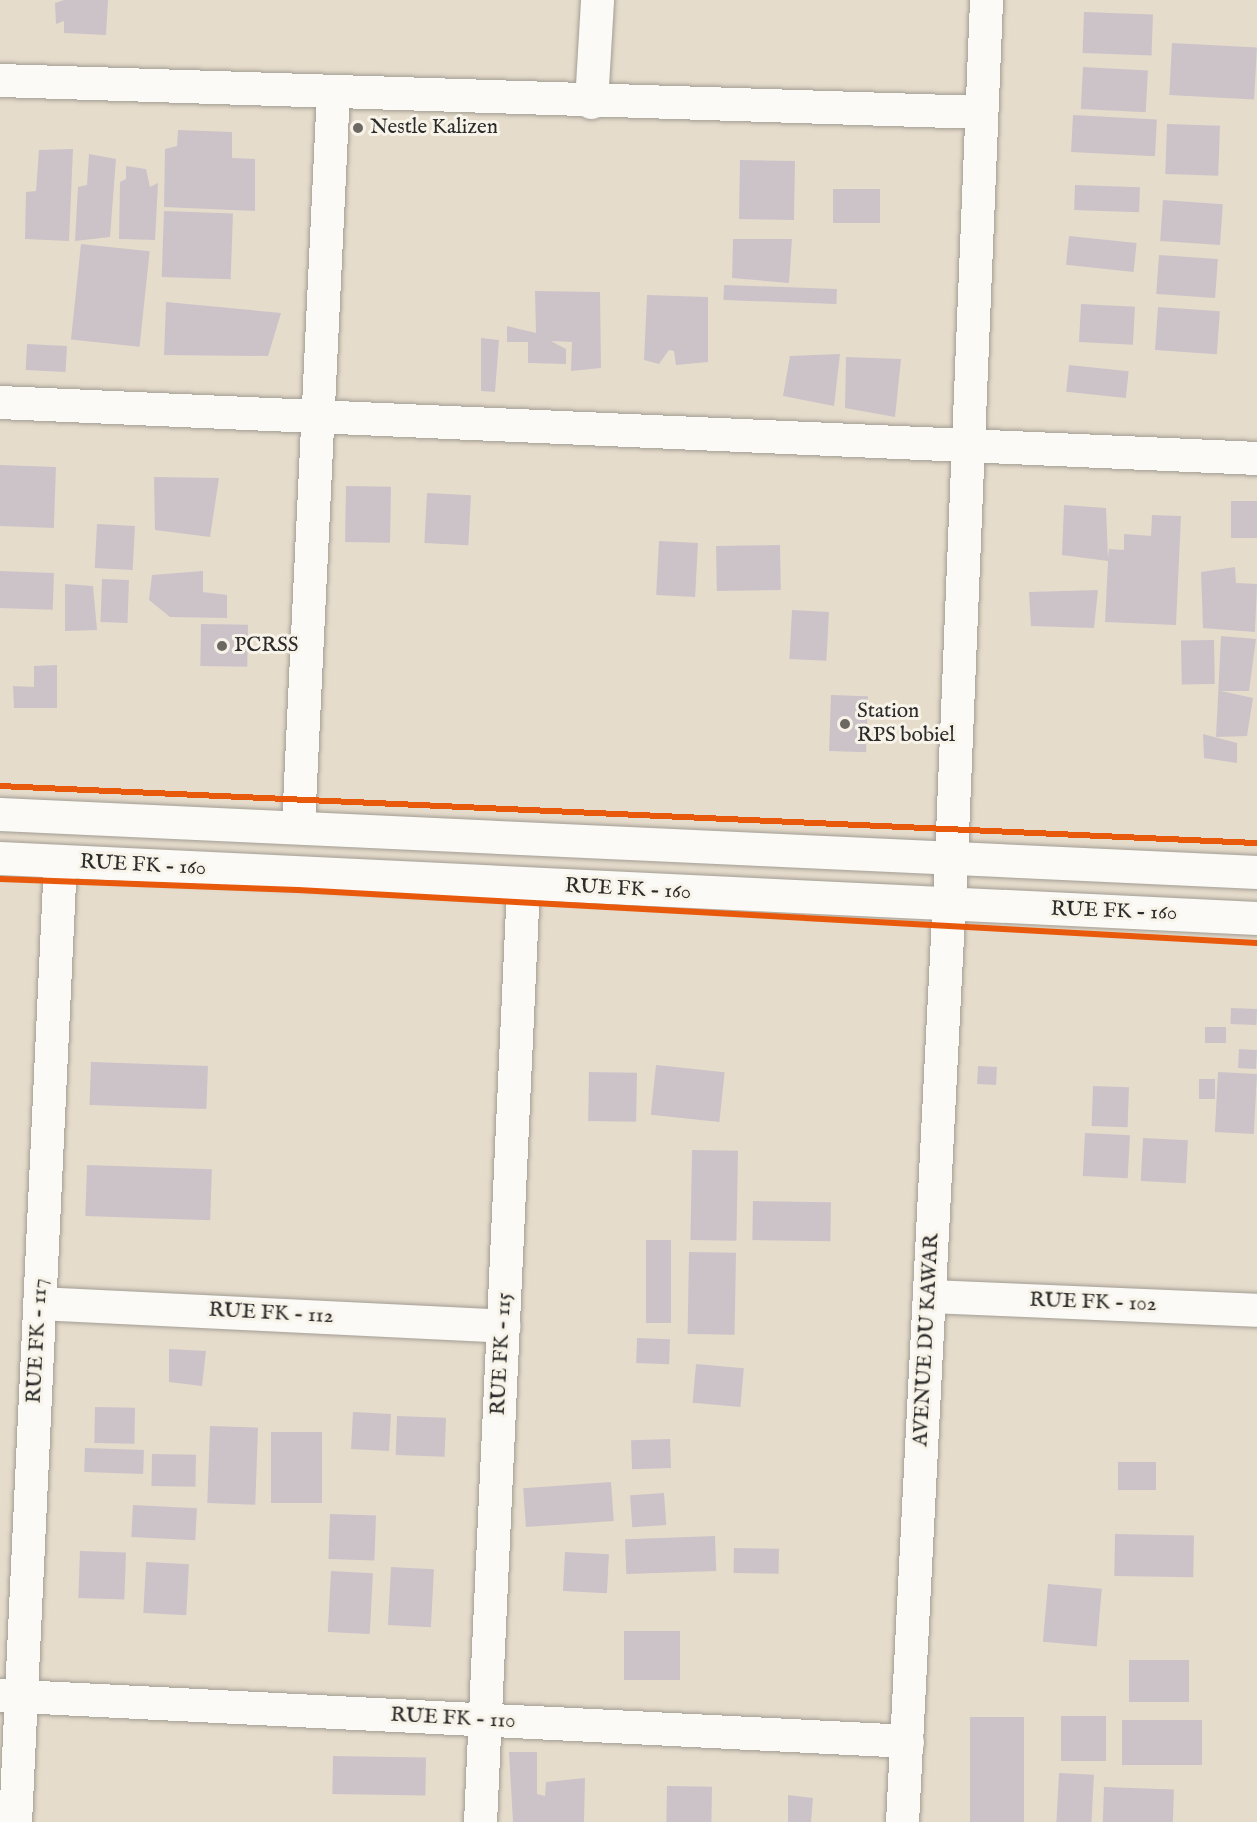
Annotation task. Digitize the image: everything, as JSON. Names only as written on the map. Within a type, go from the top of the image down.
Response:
[{"type":"street","points":[[591,102],[597,0]]},
{"type":"street","name":"AVENUE DU KAWAR","points":[[903,1822],[949,905],[986,0]]},
{"type":"street","points":[[0,80],[591,102],[981,112]]},
{"type":"street","points":[[298,825],[333,91]]},
{"type":"street","points":[[0,402],[1257,458]]},
{"type":"street","points":[[0,814],[298,825],[1257,872]]},
{"type":"street","name":"RUE FK - 160","points":[[0,858],[523,885],[1257,918]]},
{"type":"street","name":"RUE FK - 117","points":[[15,1822],[10,1696],[39,1303],[60,861]]},
{"type":"street","name":"RUE FK - 115","points":[[480,1822],[523,885]]},
{"type":"street","name":"RUE FK - 102","points":[[929,1296],[1257,1310]]},
{"type":"street","name":"RUE FK - 112","points":[[39,1303],[503,1326]]},
{"type":"street","name":"RUE FK - 110","points":[[10,1696],[906,1741]]},
{"type":"building","points":[[64,0],[108,0],[106,35],[64,33],[64,21],[56,24],[55,3]]},
{"type":"building","points":[[1084,12],[1153,14],[1152,55],[1083,53]]},
{"type":"building","points":[[1172,43],[1257,47],[1254,99],[1169,95]]},
{"type":"building","points":[[1083,67],[1148,70],[1146,112],[1081,109]]},
{"type":"building","points":[[1073,115],[1157,119],[1155,156],[1071,152]]},
{"type":"building","points":[[1167,124],[1220,126],[1218,176],[1165,174]]},
{"type":"building","points":[[178,130],[232,132],[232,158],[255,159],[255,211],[164,207],[165,149],[177,146]]},
{"type":"building","points":[[73,149],[69,241],[25,239],[26,192],[36,191],[39,150]]},
{"type":"building","points":[[89,154],[116,159],[110,237],[75,241],[78,187],[87,185]]},
{"type":"building","points":[[740,160],[795,161],[794,220],[739,219]]},
{"type":"building","points":[[126,166],[146,169],[150,187],[158,183],[155,240],[119,239],[120,182],[126,179]]},
{"type":"building","points":[[1075,185],[1140,187],[1139,212],[1074,210]]},
{"type":"building","points":[[833,189],[880,189],[880,223],[833,223]]},
{"type":"building","points":[[1163,200],[1223,204],[1220,245],[1160,241]]},
{"type":"building","points":[[164,211],[233,213],[231,279],[162,277]]},
{"type":"building","points":[[1069,236],[1137,243],[1134,272],[1066,265]]},
{"type":"building","points":[[733,239],[792,239],[789,283],[732,278]]},
{"type":"building","points":[[81,244],[150,251],[140,347],[71,339]]},
{"type":"building","points":[[1159,255],[1218,259],[1215,298],[1156,294]]},
{"type":"building","points":[[724,285],[837,289],[836,304],[723,300]]},
{"type":"building","points":[[535,291],[600,292],[601,368],[571,371],[572,342],[551,341],[566,349],[566,364],[528,363],[528,342],[507,342],[507,326],[536,333]]},
{"type":"building","points":[[647,295],[708,297],[708,362],[676,365],[674,351],[669,350],[659,364],[644,360]]},
{"type":"building","points":[[166,302],[281,313],[268,356],[164,355]]},
{"type":"building","points":[[1081,304],[1135,307],[1133,345],[1079,342]]},
{"type":"building","points":[[1158,307],[1220,311],[1217,354],[1155,350]]},
{"type":"building","points":[[481,338],[499,340],[495,392],[481,391]]},
{"type":"building","points":[[27,344],[67,346],[66,372],[26,370]]},
{"type":"building","points":[[840,354],[834,406],[783,396],[790,356]]},
{"type":"building","points":[[846,357],[901,359],[895,417],[845,408]]},
{"type":"building","points":[[1069,365],[1129,371],[1126,398],[1066,392]]},
{"type":"building","points":[[0,465],[56,467],[54,528],[0,526]]},
{"type":"building","points":[[154,477],[219,478],[210,537],[155,530]]},
{"type":"building","points":[[346,486],[391,487],[390,543],[345,542]]},
{"type":"building","points":[[427,493],[471,495],[468,545],[424,543]]},
{"type":"building","points":[[1231,501],[1257,501],[1257,538],[1231,538]]},
{"type":"building","points":[[1064,505],[1106,508],[1108,557],[1109,549],[1124,550],[1124,534],[1151,536],[1152,515],[1181,516],[1176,625],[1105,622],[1108,561],[1062,555]]},
{"type":"building","points":[[97,524],[135,526],[133,570],[95,568]]},
{"type":"building","points":[[659,541],[698,543],[695,597],[656,595]]},
{"type":"building","points":[[780,545],[781,590],[717,591],[716,546]]},
{"type":"building","points":[[1235,567],[1236,583],[1257,584],[1255,632],[1203,628],[1201,572]]},
{"type":"building","points":[[0,571],[54,573],[53,610],[0,608]]},
{"type":"building","points":[[203,571],[203,592],[227,595],[227,618],[170,617],[149,600],[152,575]]},
{"type":"building","points":[[102,579],[129,580],[127,623],[100,622]]},
{"type":"building","points":[[65,584],[93,586],[97,630],[65,631]]},
{"type":"building","points":[[1098,590],[1094,628],[1031,626],[1029,592]]},
{"type":"building","points":[[792,610],[829,612],[826,661],[789,659]]},
{"type":"building","points":[[201,624],[248,625],[247,667],[200,666]]},
{"type":"building","points":[[1221,636],[1256,639],[1249,691],[1221,691],[1253,698],[1247,736],[1216,737]]},
{"type":"building","points":[[1214,640],[1215,684],[1182,685],[1181,641]]},
{"type":"building","points":[[57,665],[57,708],[14,708],[13,686],[34,687],[34,666]]},
{"type":"building","points":[[831,695],[868,696],[866,752],[829,751]]},
{"type":"building","points":[[1203,734],[1237,743],[1237,763],[1204,758]]},
{"type":"building","points":[[1231,1008],[1257,1009],[1256,1025],[1230,1024]]},
{"type":"building","points":[[1205,1027],[1226,1027],[1226,1043],[1205,1043]]},
{"type":"building","points":[[1239,1049],[1257,1050],[1256,1069],[1238,1068]]},
{"type":"building","points":[[91,1062],[208,1066],[206,1109],[89,1105]]},
{"type":"building","points":[[656,1065],[725,1072],[719,1122],[651,1115]]},
{"type":"building","points":[[978,1066],[997,1067],[996,1085],[977,1084]]},
{"type":"building","points":[[589,1072],[637,1073],[636,1122],[588,1121]]},
{"type":"building","points":[[1218,1072],[1257,1074],[1254,1134],[1215,1132]]},
{"type":"building","points":[[1199,1079],[1215,1079],[1215,1099],[1199,1099]]},
{"type":"building","points":[[1093,1086],[1129,1087],[1128,1127],[1092,1126]]},
{"type":"building","points":[[1085,1133],[1130,1135],[1128,1178],[1083,1176]]},
{"type":"building","points":[[1143,1138],[1188,1140],[1186,1183],[1141,1181]]},
{"type":"building","points":[[692,1150],[738,1151],[736,1241],[690,1240]]},
{"type":"building","points":[[87,1165],[212,1169],[210,1220],[85,1216]]},
{"type":"building","points":[[753,1201],[831,1202],[830,1241],[752,1240]]},
{"type":"building","points":[[646,1240],[671,1240],[671,1323],[646,1323]]},
{"type":"building","points":[[689,1252],[736,1253],[735,1335],[688,1334]]},
{"type":"building","points":[[637,1338],[670,1339],[669,1364],[636,1363]]},
{"type":"building","points":[[169,1349],[206,1351],[202,1386],[169,1382]]},
{"type":"building","points":[[696,1364],[744,1368],[740,1407],[693,1403]]},
{"type":"building","points":[[95,1407],[135,1408],[134,1444],[94,1443]]},
{"type":"building","points":[[353,1412],[391,1414],[389,1451],[351,1449]]},
{"type":"building","points":[[397,1416],[446,1418],[445,1457],[396,1455]]},
{"type":"building","points":[[210,1426],[258,1428],[255,1505],[207,1503]]},
{"type":"building","points":[[271,1432],[322,1432],[322,1503],[271,1503]]},
{"type":"building","points":[[670,1439],[671,1468],[632,1469],[631,1440]]},
{"type":"building","points":[[85,1448],[144,1450],[143,1474],[84,1472]]},
{"type":"building","points":[[152,1454],[196,1455],[195,1487],[151,1486]]},
{"type":"building","points":[[1118,1462],[1156,1462],[1156,1490],[1118,1490]]},
{"type":"building","points":[[611,1482],[614,1521],[526,1527],[523,1488]]},
{"type":"building","points":[[664,1493],[666,1525],[632,1527],[630,1495]]},
{"type":"building","points":[[133,1505],[197,1508],[195,1540],[131,1537]]},
{"type":"building","points":[[330,1514],[376,1516],[374,1561],[328,1559]]},
{"type":"building","points":[[1115,1534],[1194,1535],[1193,1577],[1114,1576]]},
{"type":"building","points":[[715,1536],[716,1571],[626,1574],[625,1539]]},
{"type":"building","points":[[734,1548],[779,1549],[779,1574],[734,1573]]},
{"type":"building","points":[[80,1551],[126,1553],[124,1600],[78,1598]]},
{"type":"building","points":[[565,1552],[609,1554],[607,1593],[563,1591]]},
{"type":"building","points":[[146,1562],[189,1564],[186,1615],[143,1613]]},
{"type":"building","points":[[391,1567],[434,1569],[431,1627],[388,1625]]},
{"type":"building","points":[[331,1571],[373,1573],[370,1634],[328,1632]]},
{"type":"building","points":[[1048,1584],[1102,1589],[1097,1646],[1043,1642]]},
{"type":"building","points":[[624,1631],[680,1631],[680,1680],[624,1680]]},
{"type":"building","points":[[1129,1660],[1189,1660],[1189,1702],[1129,1702]]},
{"type":"building","points":[[1061,1716],[1106,1716],[1106,1761],[1061,1761]]},
{"type":"building","points":[[970,1717],[1024,1717],[1024,1822],[970,1822]]},
{"type":"building","points":[[1122,1720],[1202,1720],[1202,1765],[1122,1765]]},
{"type":"building","points":[[509,1752],[537,1752],[537,1794],[545,1796],[546,1782],[585,1778],[584,1822],[513,1822]]},
{"type":"building","points":[[333,1756],[426,1758],[425,1796],[332,1794]]},
{"type":"building","points":[[1059,1773],[1094,1775],[1091,1822],[1056,1822]]},
{"type":"building","points":[[667,1786],[712,1787],[711,1822],[666,1822]]},
{"type":"building","points":[[1104,1787],[1174,1789],[1173,1822],[1103,1822]]},
{"type":"building","points":[[788,1795],[813,1798],[811,1822],[788,1822]]},
{"type":"cycle path","points":[[0,786],[1257,843]]},
{"type":"cycle path","points":[[0,879],[298,890],[1257,943]]},
{"type":"place","name":"Nestle Kalizen","points":[[358,128]]},
{"type":"place","name":"PCRSS","points":[[222,646]]},
{"type":"place","name":"Station RPS bobiel","points":[[845,724]]}]
